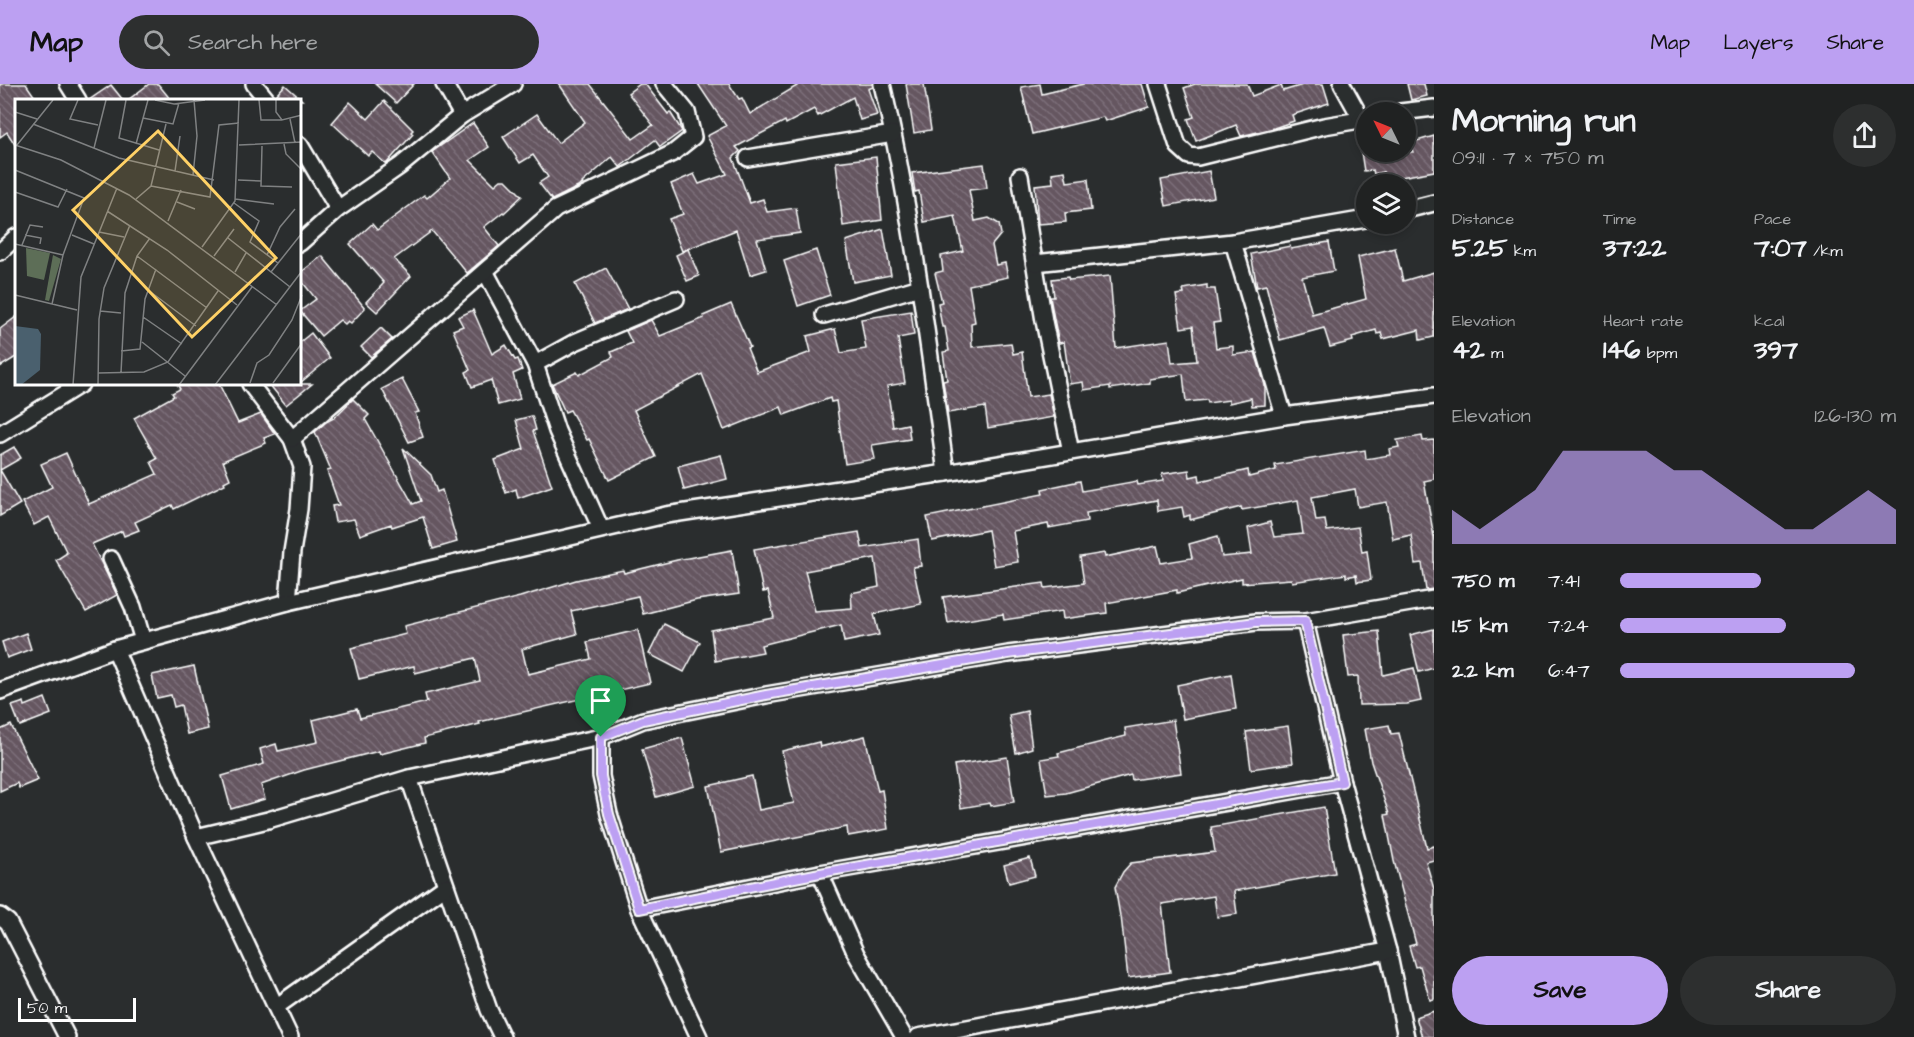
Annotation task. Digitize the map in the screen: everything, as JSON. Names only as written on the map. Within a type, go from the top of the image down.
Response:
[{"type":"street","points":[[68,84],[77,99]]},
{"type":"street","points":[[254,84],[266,99]]},
{"type":"street","points":[[444,84],[462,115]]},
{"type":"street","points":[[302,241],[338,209],[400,166],[462,115],[513,84]]},
{"type":"street","points":[[292,438],[556,209],[673,153],[693,137],[687,112],[664,84]]},
{"type":"street","points":[[882,84],[920,287],[946,473]]},
{"type":"street","points":[[1158,84],[1178,146],[1189,156],[1198,157],[1356,120]]},
{"type":"street","points":[[1342,84],[1356,106]]},
{"type":"street","points":[[1416,110],[1434,108]]},
{"type":"street","points":[[748,158],[893,134]]},
{"type":"street","points":[[302,148],[338,209]]},
{"type":"street","points":[[1020,176],[1044,321],[1071,452]]},
{"type":"street","points":[[1416,208],[1434,203]]},
{"type":"street","points":[[1035,263],[1233,242],[1356,221]]},
{"type":"street","points":[[0,252],[15,238]]},
{"type":"street","points":[[1233,242],[1284,416]]},
{"type":"street","points":[[485,271],[535,364],[557,431],[602,529]]},
{"type":"street","points":[[824,315],[920,287]]},
{"type":"street","points":[[535,364],[575,342],[676,298]]},
{"type":"street","points":[[0,434],[78,386]]},
{"type":"street","points":[[252,386],[292,438],[302,467],[288,602]]},
{"type":"street","points":[[0,691],[115,649],[288,602],[666,515],[946,473],[1284,416],[1434,396]]},
{"type":"street","points":[[111,559],[133,607],[143,641]]},
{"type":"street","points":[[196,837],[268,820],[409,778],[601,737],[643,720],[755,697],[1008,654],[1256,622],[1305,621],[1434,599]]},
{"type":"street","points":[[1305,621],[1342,782],[1388,951],[1406,1037]]},
{"type":"street","points":[[115,649],[196,837],[290,1037]]},
{"type":"street","points":[[601,737],[601,776],[609,814],[639,909],[699,1037]]},
{"type":"street","points":[[409,778],[489,1010],[502,1037]]},
{"type":"street","points":[[639,909],[820,873],[1342,782]]},
{"type":"street","points":[[820,873],[856,954],[904,1037]]},
{"type":"street","points":[[276,1007],[446,886]]},
{"type":"street","points":[[0,916],[8,922],[67,1037]]},
{"type":"street","points":[[918,1037],[1388,951]]},
{"type":"building","points":[[0,84],[26,84],[36,99],[15,99],[15,144],[7,132],[0,137]]},
{"type":"building","points":[[149,84],[158,84],[170,99],[129,99]]},
{"type":"building","points":[[375,84],[414,84],[396,103]]},
{"type":"building","points":[[559,84],[590,84],[633,139],[653,125],[628,93],[640,84],[645,84],[668,114],[670,112],[682,131],[660,147],[655,140],[620,167],[612,157],[583,184],[552,200],[539,183],[548,177],[533,155],[520,163],[503,137],[537,114],[558,143],[585,122]]},
{"type":"building","points":[[698,84],[729,84],[739,99],[742,98],[750,114],[800,84],[872,84],[873,87],[868,89],[877,115],[860,120],[853,97],[818,116],[814,109],[786,124],[785,121],[736,147],[740,151],[733,158],[750,203],[763,199],[767,212],[796,208],[800,233],[757,239],[766,270],[750,275],[736,230],[682,251],[669,219],[683,214],[671,184],[694,174],[699,184],[727,174],[707,136],[726,126]]},
{"type":"building","points":[[906,84],[924,84],[931,130],[914,133]]},
{"type":"building","points":[[1040,84],[1042,94],[1083,84],[1142,84],[1149,107],[1105,121],[1103,117],[1032,134],[1021,87]]},
{"type":"building","points":[[1195,84],[1247,84],[1252,96],[1281,85],[1283,91],[1306,84],[1323,84],[1329,103],[1292,115],[1294,121],[1274,128],[1241,136],[1236,125],[1196,141],[1188,119],[1194,117],[1184,88]]},
{"type":"building","points":[[1407,84],[1424,84],[1427,96],[1411,100]]},
{"type":"building","points":[[111,85],[122,99],[90,99]]},
{"type":"building","points":[[285,85],[301,99],[283,99],[277,94]]},
{"type":"building","points":[[384,101],[413,130],[411,132],[413,134],[386,164],[372,152],[368,156],[332,123],[350,102],[368,119]]},
{"type":"building","points":[[473,123],[489,147],[470,160],[495,185],[501,180],[506,180],[522,196],[484,227],[499,246],[467,273],[432,231],[394,259],[411,276],[377,312],[366,302],[384,283],[350,244],[372,224],[377,230],[424,195],[427,198],[450,178],[432,152]]},
{"type":"building","points":[[1434,136],[1434,171],[1416,174],[1384,174],[1383,172],[1374,174],[1373,170],[1364,171],[1363,162],[1416,162],[1416,141]]},
{"type":"building","points":[[876,157],[882,220],[843,226],[836,162]]},
{"type":"building","points":[[984,164],[987,188],[969,190],[975,221],[989,218],[999,224],[1001,234],[992,245],[996,265],[1005,263],[1008,277],[969,285],[975,322],[971,323],[972,347],[1011,343],[1013,354],[1022,352],[1028,397],[1049,394],[1054,417],[988,428],[985,407],[948,413],[943,381],[947,380],[943,352],[949,351],[945,327],[942,327],[938,303],[942,302],[935,273],[943,271],[941,256],[963,251],[955,216],[924,222],[919,191],[915,192],[912,173]]},
{"type":"building","points":[[1065,171],[1067,182],[1088,179],[1091,210],[1065,213],[1066,222],[1038,224],[1035,185],[1053,183],[1052,173]]},
{"type":"building","points":[[1209,171],[1214,197],[1166,206],[1161,180]]},
{"type":"building","points":[[883,229],[891,275],[853,282],[846,241]]},
{"type":"building","points":[[1329,242],[1334,271],[1302,277],[1312,314],[1366,299],[1358,257],[1395,248],[1403,281],[1434,272],[1434,337],[1420,340],[1419,330],[1383,339],[1381,333],[1377,334],[1376,330],[1352,337],[1353,341],[1330,347],[1324,328],[1280,340],[1266,285],[1257,287],[1251,254],[1290,246],[1291,249]]},
{"type":"building","points":[[688,249],[699,276],[687,281],[676,255]]},
{"type":"building","points":[[816,250],[830,295],[798,306],[784,261]]},
{"type":"building","points":[[322,256],[365,308],[351,323],[348,321],[345,324],[340,320],[321,336],[302,313],[302,310],[316,299],[302,282],[302,271]]},
{"type":"building","points":[[606,268],[628,309],[595,323],[575,284]]},
{"type":"building","points":[[1110,276],[1116,348],[1169,340],[1172,363],[1197,361],[1193,326],[1181,328],[1176,295],[1184,294],[1183,289],[1207,285],[1207,289],[1215,289],[1220,322],[1213,323],[1216,348],[1233,346],[1233,355],[1255,352],[1265,385],[1265,405],[1252,406],[1251,398],[1229,403],[1229,400],[1208,403],[1207,400],[1186,402],[1183,374],[1150,379],[1150,383],[1110,389],[1110,386],[1084,390],[1083,382],[1070,384],[1064,342],[1059,343],[1050,297],[1054,297],[1052,279],[1068,277],[1069,280]]},
{"type":"building","points":[[731,304],[750,347],[747,348],[757,372],[811,352],[807,336],[835,329],[841,353],[866,349],[861,319],[911,311],[914,335],[898,338],[905,383],[887,386],[893,427],[908,424],[910,439],[872,445],[875,459],[845,464],[836,401],[831,402],[830,398],[784,415],[781,407],[724,430],[702,374],[634,410],[656,457],[609,480],[589,439],[587,440],[570,410],[565,412],[552,384],[577,372],[579,375],[613,357],[611,352],[632,343],[626,331],[651,320],[660,336]]},
{"type":"building","points":[[473,310],[492,354],[506,345],[515,360],[518,359],[522,370],[513,374],[520,399],[498,405],[491,380],[472,387],[466,372],[470,370],[453,330],[463,326],[458,317]]},
{"type":"building","points":[[15,318],[15,358],[0,367],[0,329]]},
{"type":"building","points":[[381,328],[392,339],[371,357],[361,347]]},
{"type":"building","points":[[311,333],[330,358],[302,381],[302,340]]},
{"type":"building","points":[[402,379],[419,412],[415,413],[423,437],[409,442],[382,389]]},
{"type":"building","points":[[312,384],[286,405],[271,386]]},
{"type":"building","points":[[178,386],[220,386],[238,423],[261,414],[275,434],[264,438],[266,443],[223,461],[230,479],[224,482],[225,484],[174,509],[172,505],[135,522],[139,530],[124,536],[122,531],[92,544],[117,595],[86,612],[56,560],[67,553],[49,517],[34,525],[22,502],[52,487],[41,464],[66,453],[89,504],[157,474],[151,462],[157,459],[134,418],[174,396],[172,393],[180,389]]},
{"type":"building","points":[[353,399],[369,415],[365,419],[413,504],[421,501],[403,448],[431,475],[437,492],[442,490],[457,542],[433,549],[423,517],[392,527],[391,524],[360,535],[354,519],[335,522],[332,506],[339,505],[327,471],[331,470],[315,432],[334,418]]},
{"type":"building","points":[[532,416],[536,430],[533,431],[552,486],[518,498],[516,489],[506,493],[495,460],[524,449],[516,420]]},
{"type":"building","points":[[1422,436],[1423,441],[1434,440],[1434,479],[1424,481],[1434,537],[1434,589],[1426,590],[1422,563],[1415,564],[1411,535],[1393,539],[1387,502],[1358,507],[1355,489],[1312,497],[1316,521],[1325,520],[1327,531],[1358,527],[1362,552],[1367,551],[1371,580],[1357,582],[1356,575],[1346,577],[1346,574],[1292,582],[1291,579],[1242,583],[1242,578],[1177,593],[1177,590],[1106,603],[1107,613],[1063,619],[1062,611],[1004,620],[1003,614],[948,623],[943,597],[1044,583],[1045,588],[1084,583],[1080,557],[1104,553],[1105,557],[1157,546],[1161,563],[1192,558],[1189,544],[1218,536],[1222,557],[1252,554],[1248,528],[1270,522],[1274,537],[1303,534],[1298,500],[1242,510],[1241,507],[1190,520],[1190,515],[1184,517],[1182,507],[1158,511],[1157,500],[1086,513],[1087,521],[1049,528],[1048,524],[1013,531],[1018,562],[994,566],[988,530],[932,541],[927,517],[1043,494],[1042,489],[1080,481],[1082,491],[1137,481],[1138,485],[1163,481],[1162,474],[1189,470],[1190,477],[1199,475],[1200,481],[1248,470],[1249,477],[1276,470],[1275,465],[1365,450],[1366,459],[1390,455],[1389,449],[1399,447],[1397,440]]},
{"type":"building","points":[[14,447],[21,458],[0,470],[0,455]]},
{"type":"building","points":[[721,455],[727,479],[684,490],[678,466]]},
{"type":"building","points":[[0,470],[20,504],[0,516]]},
{"type":"building","points":[[859,532],[862,548],[918,539],[921,566],[913,567],[921,604],[874,614],[879,635],[844,642],[841,625],[761,645],[763,652],[715,661],[711,630],[774,618],[768,591],[763,592],[754,549]],"holes":[[[875,558],[879,587],[851,593],[852,608],[815,611],[805,571]]]},
{"type":"building","points":[[732,550],[739,594],[697,600],[643,614],[638,596],[571,611],[577,634],[522,649],[528,674],[591,659],[587,642],[638,630],[650,683],[479,722],[480,724],[424,738],[425,743],[380,754],[379,751],[304,770],[261,785],[265,799],[231,809],[222,776],[264,764],[260,749],[276,744],[278,751],[318,742],[313,720],[357,709],[360,718],[427,702],[425,694],[480,681],[475,658],[415,673],[414,666],[359,679],[351,648],[406,634],[404,626],[520,597],[576,580],[623,570],[624,573]]},
{"type":"building","points":[[664,624],[700,642],[684,672],[649,654]]},
{"type":"building","points":[[1434,629],[1434,668],[1419,672],[1410,635]]},
{"type":"building","points":[[1379,631],[1383,675],[1414,668],[1421,701],[1407,704],[1359,705],[1358,676],[1348,677],[1343,635]]},
{"type":"building","points":[[26,633],[31,649],[7,658],[2,642]]},
{"type":"building","points":[[194,666],[208,729],[187,734],[181,705],[174,707],[171,695],[157,698],[152,675]]},
{"type":"building","points":[[1231,674],[1236,709],[1183,719],[1177,685]]},
{"type":"building","points":[[45,698],[51,714],[20,726],[12,706],[24,702],[25,706]]},
{"type":"building","points":[[1027,711],[1032,748],[1016,753],[1009,715]]},
{"type":"building","points":[[1173,720],[1181,773],[1132,780],[1131,775],[1066,793],[1047,795],[1041,759],[1059,756],[1058,753],[1126,736],[1125,728]]},
{"type":"building","points":[[11,725],[38,780],[19,788],[17,783],[0,791],[0,730]]},
{"type":"building","points":[[1389,725],[1391,734],[1399,733],[1427,848],[1434,846],[1434,860],[1426,862],[1434,889],[1434,999],[1430,1000],[1420,966],[1415,967],[1409,946],[1416,944],[1394,861],[1385,815],[1389,814],[1371,762],[1365,729]]},
{"type":"building","points":[[1288,726],[1293,763],[1251,769],[1246,732]]},
{"type":"building","points":[[865,736],[878,791],[882,790],[888,829],[848,836],[847,827],[721,852],[708,786],[752,776],[759,810],[794,803],[782,751],[819,742],[820,747]]},
{"type":"building","points":[[682,738],[695,786],[656,797],[642,749]]},
{"type":"building","points":[[1007,757],[1014,802],[961,808],[954,765]]},
{"type":"building","points":[[1324,807],[1335,873],[1234,891],[1237,914],[1217,917],[1214,896],[1162,904],[1170,972],[1128,978],[1121,916],[1115,887],[1131,863],[1215,852],[1211,827]]},
{"type":"building","points":[[1030,858],[1035,876],[1009,883],[1004,865]]},
{"type":"building","points":[[1434,1011],[1434,1037],[1422,1037],[1416,1017]]},
{"type":"route","points":[[1305,621],[1342,782],[820,873],[639,909],[609,814],[601,776],[601,737],[643,720],[766,695],[1008,654],[1256,622],[1305,621]]}]
